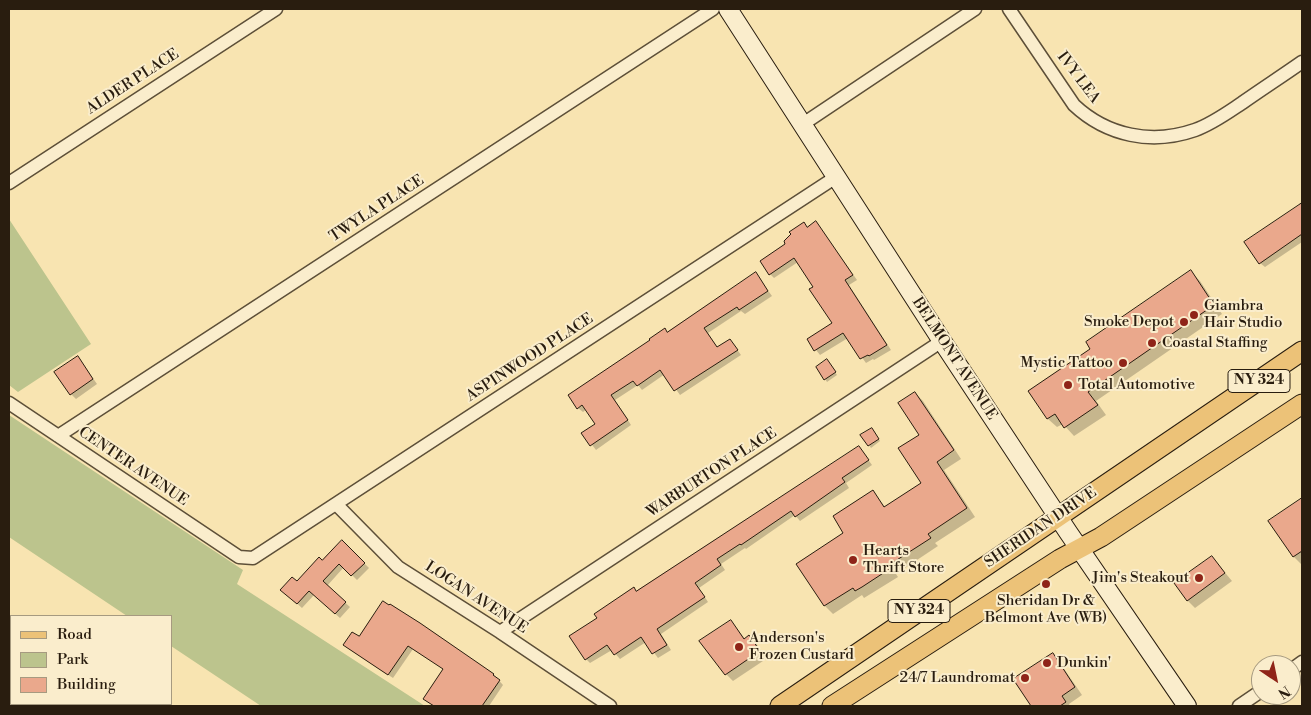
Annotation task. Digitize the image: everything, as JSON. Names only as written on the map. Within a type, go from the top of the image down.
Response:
[{"type":"main road","name":"SHERIDAN DRIVE","points":[[780,706],[1302,351]]},
{"type":"main road","name":"NY 324","points":[[832,706],[1060,559],[1122,524],[1302,404]]},
{"type":"street","name":"ALDER PLACE","points":[[9,183],[276,9]]},
{"type":"street","name":"TWYLA PLACE","points":[[58,436],[713,9]]},
{"type":"street","name":"BELMONT AVENUE","points":[[728,9],[942,341],[1079,549],[1187,706]]},
{"type":"street","points":[[803,124],[975,9]]},
{"type":"street","name":"IVY LEA","points":[[1009,9],[1074,105],[1102,126],[1137,136],[1164,137],[1197,130],[1215,121],[1302,62]]},
{"type":"street","name":"ASPINWOOD PLACE","points":[[239,558],[253,558],[836,177]]},
{"type":"street","name":"WARBURTON PLACE","points":[[500,632],[942,341]]},
{"type":"street","name":"CENTER AVENUE","points":[[9,403],[239,558]]},
{"type":"street","name":"LOGAN AVENUE","points":[[336,504],[398,567],[500,632],[610,706]]},
{"type":"street","points":[[1239,706],[1251,698]]},
{"type":"green space","points":[[9,219],[91,344],[18,392],[9,385]]},
{"type":"green space","points":[[9,415],[243,570],[237,584],[425,706],[261,706],[172,647],[172,615],[126,615],[9,537]]},
{"type":"building","points":[[1302,203],[1302,234],[1259,264],[1244,242]]},
{"type":"building","points":[[816,221],[853,275],[845,280],[887,345],[869,356],[860,359],[843,333],[814,351],[807,339],[832,323],[809,289],[813,287],[794,258],[769,275],[760,261],[785,244],[784,241],[791,234],[789,232],[804,222],[807,227]]},
{"type":"building","points":[[1191,270],[1214,305],[1088,392],[1098,405],[1064,428],[1055,414],[1047,419],[1028,391],[1090,349],[1086,342]]},
{"type":"building","points":[[756,272],[768,291],[739,310],[737,307],[704,328],[717,347],[730,339],[738,350],[674,391],[660,370],[637,386],[633,381],[611,395],[628,420],[590,446],[581,433],[595,424],[582,405],[577,409],[568,395],[665,328],[667,332]]},
{"type":"building","points":[[78,356],[93,379],[70,395],[54,372]]},
{"type":"building","points":[[827,359],[836,372],[824,380],[816,367]]},
{"type":"building","points":[[915,392],[954,450],[937,462],[967,508],[928,534],[931,538],[889,565],[891,568],[855,591],[853,588],[824,606],[796,564],[843,533],[833,516],[873,490],[884,507],[921,483],[898,448],[919,435],[898,403]]},
{"type":"building","points":[[872,428],[879,439],[868,446],[860,435]]},
{"type":"building","points":[[859,446],[869,460],[842,478],[845,482],[795,517],[791,511],[717,559],[721,565],[695,583],[705,597],[657,629],[667,645],[652,654],[641,637],[614,655],[607,645],[585,660],[569,636],[597,618],[594,614],[634,587],[636,591]]},
{"type":"building","points":[[1302,498],[1302,551],[1293,557],[1268,521]]},
{"type":"building","points":[[342,540],[365,563],[351,576],[339,564],[323,581],[346,602],[335,614],[309,591],[297,604],[280,590],[292,577],[297,581],[319,557],[322,560]]},
{"type":"building","name":"Jim's Steakout","points":[[1212,556],[1225,573],[1187,601],[1174,583]]},
{"type":"building","points":[[383,601],[420,623],[500,680],[482,706],[434,706],[423,699],[443,669],[408,646],[388,675],[343,645],[352,632],[359,636]]},
{"type":"building","name":"Anderson's Frozen Custard","points":[[731,620],[744,639],[749,635],[760,651],[725,675],[699,641]]},
{"type":"building","points":[[1053,653],[1075,687],[1062,696],[1066,702],[1060,706],[1031,706],[1013,679]]},
{"type":"place","name":"Giambra Hair Studio","points":[[1194,315]]},
{"type":"place","name":"Smoke Depot","points":[[1184,322]]},
{"type":"place","name":"Coastal Staffing","points":[[1152,343]]},
{"type":"place","name":"Mystic Tattoo","points":[[1123,363]]},
{"type":"place","name":"Total Automotive","points":[[1068,385]]},
{"type":"place","name":"Hearts Thrift Store","points":[[853,560]]},
{"type":"place","name":"Jim's Steakout","points":[[1199,578]]},
{"type":"place","name":"Sheridan Dr & Belmont Ave (WB)","points":[[1046,584]]},
{"type":"place","name":"Anderson's Frozen Custard","points":[[739,647]]},
{"type":"place","name":"Dunkin'","points":[[1047,663]]},
{"type":"place","name":"24/7 Laundromat","points":[[1025,678]]}]
